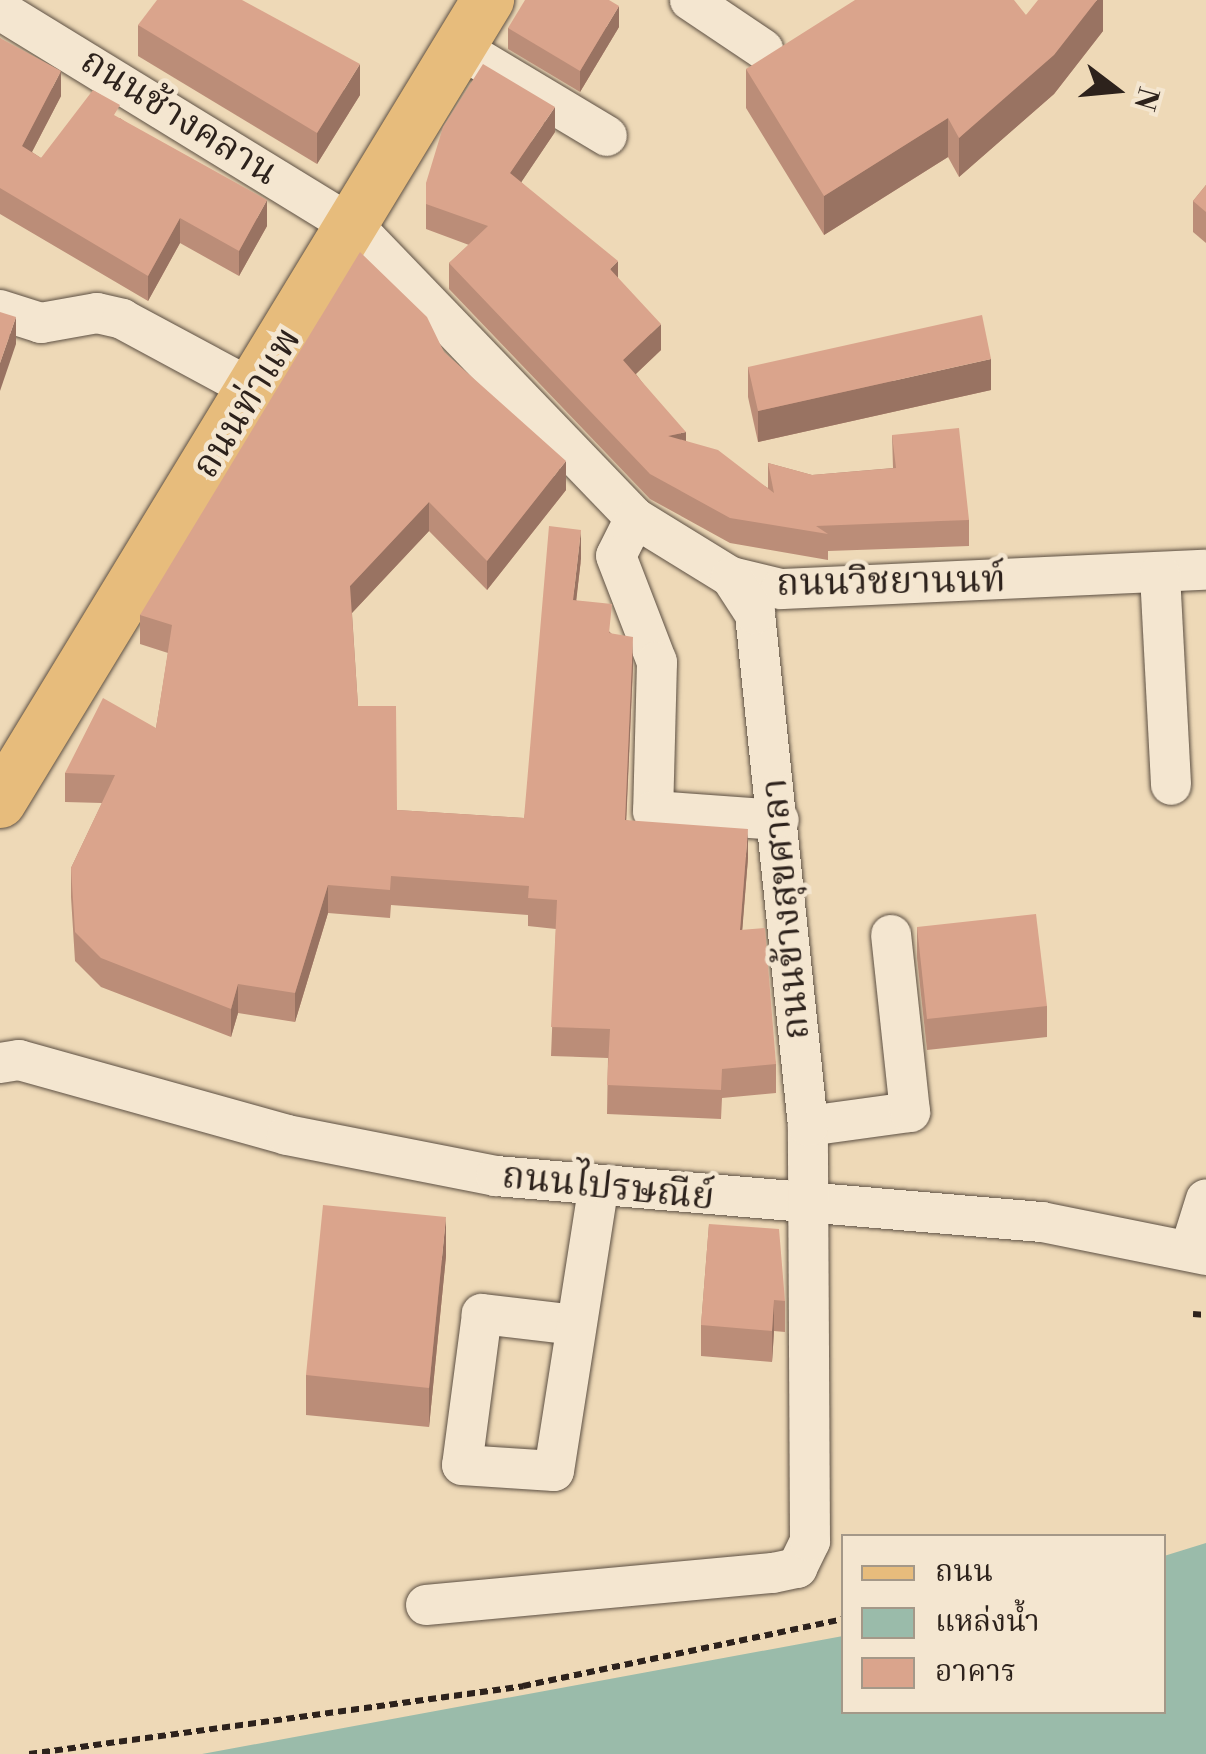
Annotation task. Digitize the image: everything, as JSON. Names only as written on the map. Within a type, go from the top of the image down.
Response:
[{"type":"main road","name":"ถนนท่าแพ","points":[[0,802],[356,228],[488,0]]},
{"type":"street","points":[[690,0],[763,49]]},
{"type":"street","name":"ถนนช้างคลาน","points":[[0,10],[356,228]]},
{"type":"street","points":[[460,48],[607,136]]},
{"type":"street","name":"ถนนวิชยานนท์","points":[[356,228],[635,518],[768,601],[1206,570]]},
{"type":"street","points":[[0,310],[41,323],[97,313],[122,319],[254,390]]},
{"type":"street","points":[[635,518],[616,556],[658,662],[653,810],[779,820]]},
{"type":"street","points":[[1160,574],[1171,785]]},
{"type":"street","name":"ถนนข้างสุขศาลา","points":[[426,1605],[797,1568],[810,1541],[813,1206],[779,820],[768,601]]},
{"type":"street","points":[[808,1126],[910,1112],[891,935]]},
{"type":"street","name":"ถนนไปรษณีย์","points":[[6,1054],[287,1135],[598,1190],[1042,1222],[1198,1252]]},
{"type":"street","points":[[576,1325],[598,1190]]},
{"type":"street","points":[[1198,1252],[1206,1199]]},
{"type":"path","points":[[1192,1314],[1206,1315]]},
{"type":"path","points":[[29,1754],[523,1686],[841,1620]]},
{"type":"water","points":[[1206,1543],[1206,1754],[202,1754],[841,1636],[841,1714],[1166,1714],[1166,1555]]},
{"type":"building","points":[[157,0],[242,0],[360,64],[317,133],[138,25]]},
{"type":"building","points":[[525,0],[609,0],[619,6],[580,71],[508,28]]},
{"type":"building","points":[[855,0],[1014,0],[1026,15],[1038,0],[1097,0],[1054,55],[959,138],[948,118],[824,196],[746,69]]},
{"type":"building","points":[[0,38],[61,71],[22,146],[41,158],[93,90],[120,105],[114,115],[267,200],[239,251],[180,218],[148,276],[0,188]]},
{"type":"building","points":[[483,64],[555,107],[510,173],[618,261],[610,269],[661,324],[623,360],[686,432],[668,436],[718,450],[774,493],[768,463],[812,475],[896,468],[892,435],[959,428],[969,520],[816,526],[828,534],[730,518],[650,474],[449,263],[488,226],[426,204],[426,183],[443,127]]},
{"type":"building","points":[[1206,185],[1206,212],[1193,201]]},
{"type":"building","points":[[360,252],[427,317],[444,352],[566,461],[487,561],[429,502],[350,586],[358,706],[396,706],[397,810],[524,818],[549,526],[581,530],[573,600],[612,604],[609,633],[633,637],[625,820],[748,829],[740,930],[765,928],[776,1064],[722,1069],[721,1090],[607,1085],[610,1029],[551,1027],[557,900],[528,898],[529,886],[391,876],[390,890],[328,885],[295,993],[238,984],[231,1009],[101,958],[75,932],[71,868],[115,775],[65,773],[103,698],[156,728],[172,625],[140,615]]},
{"type":"building","points":[[0,312],[16,317],[0,363]]},
{"type":"building","points":[[982,315],[991,359],[758,411],[748,367]]},
{"type":"building","points":[[1036,914],[1047,1006],[927,1019],[917,927]]},
{"type":"building","points":[[323,1205],[446,1217],[429,1388],[306,1375]]},
{"type":"building","points":[[709,1224],[779,1229],[785,1301],[774,1300],[772,1331],[701,1325]]}]
